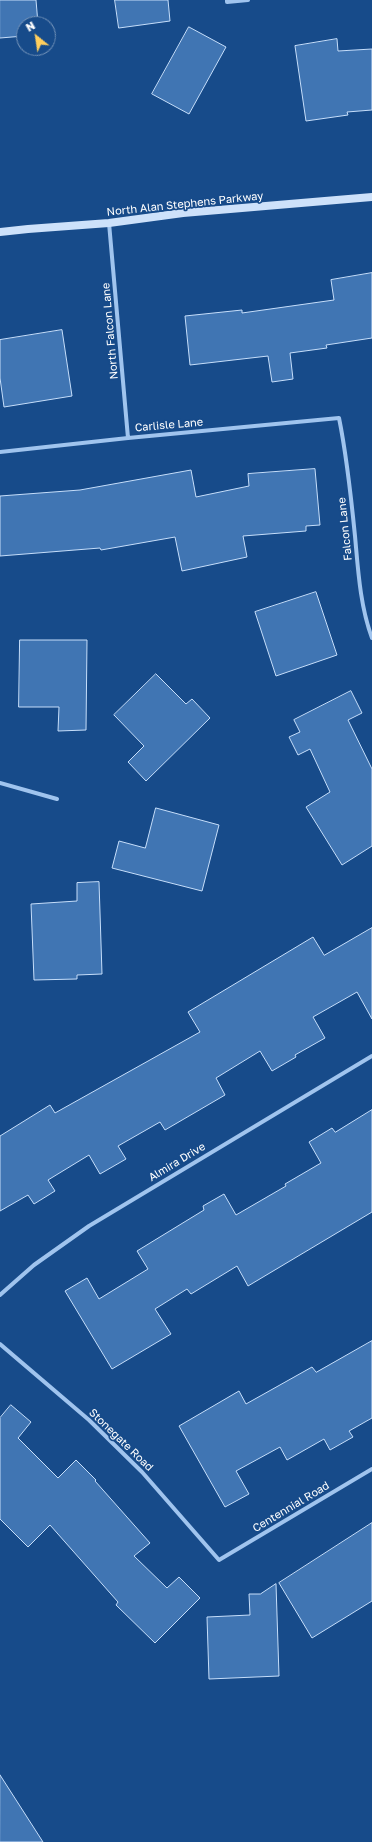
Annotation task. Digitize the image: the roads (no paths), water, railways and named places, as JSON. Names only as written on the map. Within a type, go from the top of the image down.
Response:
[{"type":"street","points":[[227,1],[248,0]]},
{"type":"street","name":"North Alan Stephens Parkway","points":[[0,232],[109,224],[183,214],[372,197]]},
{"type":"street","name":"North Falcon Lane","points":[[109,224],[128,438]]},
{"type":"street","name":"Carlisle Lane","points":[[0,452],[339,418]]},
{"type":"street","name":"Falcon Lane","points":[[339,418],[347,458],[358,573],[368,628],[372,638]]},
{"type":"street","points":[[0,783],[57,799]]},
{"type":"street","name":"Almira Drive","points":[[0,1295],[34,1265],[89,1226],[372,1056]]},
{"type":"street","name":"Stonegate Road","points":[[0,1344],[89,1420],[142,1472],[219,1560]]},
{"type":"street","name":"Centennial Road","points":[[219,1560],[372,1469]]}]
